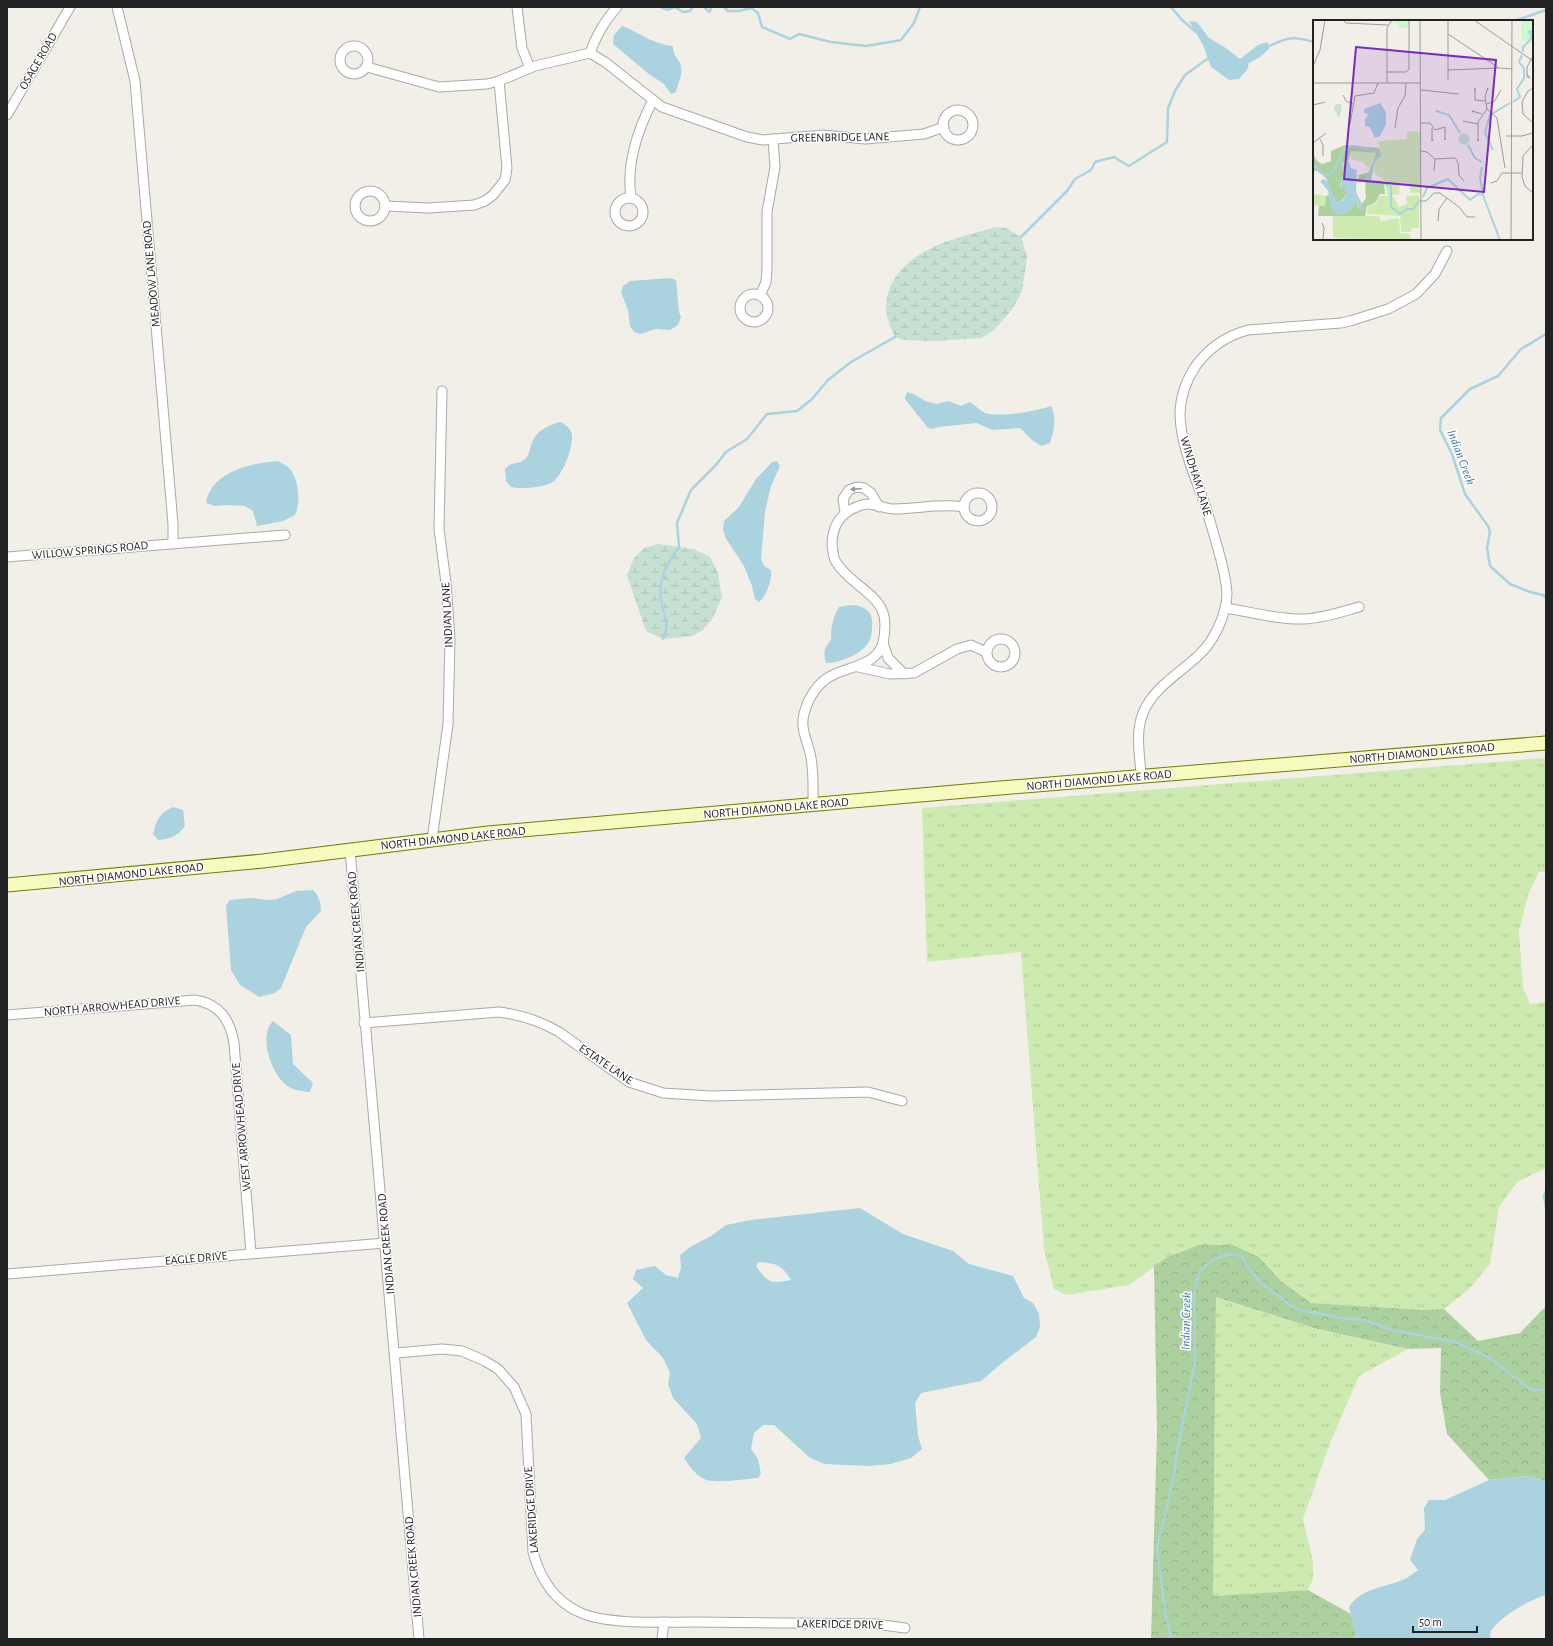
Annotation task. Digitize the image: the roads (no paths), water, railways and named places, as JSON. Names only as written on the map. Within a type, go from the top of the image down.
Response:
[{"type":"street","name":"OSAGE ROAD","points":[[7,115],[70,7]]},
{"type":"street","name":"MEADOW LANE ROAD","points":[[117,7],[135,81],[157,350],[174,524],[173,543]]},
{"type":"street","points":[[517,7],[522,48],[530,68]]},
{"type":"street","points":[[367,67],[439,87],[487,84],[499,81],[530,68],[590,53],[597,34],[605,21],[617,7]]},
{"type":"street","name":"GREENBRIDGE LANE","points":[[590,53],[605,62],[662,107],[747,137],[763,140],[824,135],[865,139],[924,134],[944,127]]},
{"type":"street","points":[[385,206],[429,208],[474,204],[486,201],[493,195],[505,180],[507,168],[499,81]]},
{"type":"street","points":[[631,198],[629,185],[635,148],[642,121],[653,100]]},
{"type":"street","points":[[760,296],[766,282],[767,212],[775,167],[773,139]]},
{"type":"street","name":"WINDHAM LANE","points":[[1141,776],[1138,734],[1140,722],[1148,703],[1157,690],[1200,654],[1218,628],[1226,608],[1227,592],[1223,566],[1185,444],[1180,416],[1181,402],[1188,378],[1202,358],[1210,350],[1225,338],[1236,333],[1248,330],[1345,322],[1388,309],[1416,294],[1435,274],[1447,251]]},
{"type":"street","name":"INDIAN LANE","points":[[432,840],[448,724],[450,639],[446,583],[439,529],[442,391]]},
{"type":"street","points":[[845,512],[843,498],[849,490],[857,487],[864,488],[871,493],[879,507]]},
{"type":"street","points":[[813,804],[810,753],[803,725],[804,715],[815,690],[827,678],[858,667],[878,652],[883,643],[885,622],[883,611],[877,601],[842,571],[835,561],[832,534],[836,522],[845,512],[867,504],[893,509],[951,505],[964,507]]},
{"type":"street","name":"WILLOW SPRINGS ROAD","points":[[7,557],[285,534]]},
{"type":"street","points":[[1226,608],[1305,619],[1334,614],[1359,607]]},
{"type":"street","points":[[883,643],[888,658],[904,674]]},
{"type":"street","points":[[858,667],[890,674],[914,673],[957,649],[971,645],[986,652]]},
{"type":"street","name":"NORTH DIAMOND LAKE ROAD","points":[[7,885],[263,861],[488,833],[1141,776],[1546,743]]},
{"type":"street","name":"INDIAN CREEK ROAD","points":[[350,850],[364,1023],[396,1353],[418,1639]]},
{"type":"street","name":"NORTH ARROWHEAD DRIVE","points":[[7,1015],[195,1000],[211,1005],[215,1008]]},
{"type":"street","name":"WEST ARROWHEAD DRIVE","points":[[215,1008],[227,1019],[234,1043],[251,1253]]},
{"type":"street","name":"ESTATE LANE","points":[[364,1023],[499,1012],[520,1015],[548,1025],[629,1082],[663,1093],[711,1096],[868,1092],[902,1101]]},
{"type":"street","name":"EAGLE DRIVE","points":[[7,1274],[385,1243]]},
{"type":"street","name":"LAKERIDGE DRIVE","points":[[396,1353],[442,1349],[462,1351],[485,1360],[498,1369],[508,1379],[519,1396],[526,1414],[533,1552],[545,1584],[553,1594],[570,1608],[604,1620],[876,1624],[904,1628]]},
{"type":"street","points":[[662,1639],[664,1622]]},
{"type":"water","points":[[1189,21],[1197,22],[1209,38],[1226,48],[1240,59],[1258,45],[1268,42],[1269,49],[1260,57],[1249,63],[1247,70],[1239,79],[1229,80],[1211,67],[1203,45]]},
{"type":"water","points":[[622,26],[653,41],[673,46],[675,55],[681,67],[676,92],[671,94],[664,84],[650,75],[613,44],[614,35]]},
{"type":"water","points":[[670,278],[676,280],[679,312],[681,317],[678,325],[670,330],[656,329],[640,334],[634,332],[630,326],[628,310],[621,292],[623,286],[630,281]]},
{"type":"water","points":[[907,392],[914,394],[925,401],[937,404],[948,401],[961,406],[970,402],[985,413],[999,415],[1037,410],[1051,406],[1054,415],[1053,434],[1050,443],[1042,446],[1032,440],[1020,428],[992,430],[977,423],[932,429],[928,428],[905,399]]},
{"type":"water","points":[[560,422],[571,431],[572,441],[569,454],[559,474],[551,483],[542,486],[526,488],[511,487],[506,481],[505,469],[510,465],[526,459],[535,436],[546,427]]},
{"type":"water","points":[[278,461],[289,468],[297,484],[298,504],[295,515],[283,521],[257,526],[253,511],[245,506],[215,506],[206,503],[209,492],[216,484],[234,471],[256,464]]},
{"type":"water","points":[[777,461],[780,466],[771,486],[765,512],[761,559],[764,566],[771,570],[771,578],[767,592],[759,602],[755,599],[752,586],[744,566],[725,537],[723,529],[724,521],[739,507],[756,479],[772,462]]},
{"type":"water","points":[[851,605],[865,608],[872,618],[872,633],[869,641],[861,651],[841,661],[826,663],[825,650],[831,640],[833,620],[839,607]]},
{"type":"water","points":[[173,807],[183,810],[185,826],[180,832],[173,836],[158,840],[153,834],[157,821],[165,812]]},
{"type":"water","points":[[313,890],[317,894],[321,905],[321,911],[306,927],[281,988],[275,993],[259,997],[240,985],[231,970],[226,905],[230,900],[252,898],[267,900],[277,899],[296,891]]},
{"type":"water","points":[[273,1021],[291,1035],[293,1064],[313,1083],[310,1092],[291,1088],[278,1076],[273,1067],[267,1047],[267,1037],[268,1028]]},
{"type":"water","points":[[860,1208],[903,1234],[953,1251],[969,1264],[1013,1276],[1024,1298],[1033,1303],[1039,1314],[1040,1327],[1036,1337],[981,1381],[921,1393],[915,1403],[918,1436],[922,1449],[911,1458],[891,1464],[868,1466],[825,1464],[810,1458],[774,1425],[763,1425],[754,1433],[751,1449],[758,1459],[761,1474],[758,1478],[722,1481],[704,1479],[693,1470],[684,1458],[701,1438],[697,1424],[673,1398],[668,1384],[670,1373],[663,1358],[646,1340],[627,1303],[643,1288],[633,1279],[636,1270],[655,1266],[666,1275],[678,1278],[681,1267],[680,1255],[690,1247],[711,1236],[726,1225],[751,1220]],"holes":[[[759,1262],[778,1266],[791,1280],[778,1282],[770,1281],[756,1266]]]},
{"type":"water","points":[[1529,1476],[1546,1481],[1546,1595],[1525,1604],[1503,1618],[1492,1630],[1490,1636],[1491,1639],[1357,1639],[1349,1607],[1354,1600],[1360,1595],[1374,1589],[1405,1579],[1418,1570],[1410,1560],[1417,1539],[1425,1530],[1424,1508],[1429,1500],[1445,1500],[1489,1480]]},
{"type":"waterway","points":[[661,7],[667,10],[675,7],[683,12],[690,11],[693,7]]},
{"type":"waterway","points":[[704,7],[709,12],[712,7]]},
{"type":"waterway","points":[[724,7],[728,11],[739,11],[751,8],[758,13],[762,27],[790,39],[799,34],[831,42],[866,46],[901,40],[914,23],[920,7]]},
{"type":"waterway","points":[[1171,7],[1182,20],[1196,32]]},
{"type":"waterway","points":[[1517,20],[1546,10]]},
{"type":"waterway","points":[[1265,48],[1278,42],[1294,38],[1313,42]]},
{"type":"waterway","points":[[1021,237],[1067,191],[1075,179],[1091,170],[1095,162],[1114,157],[1129,166],[1167,142],[1168,108],[1176,89],[1185,75],[1210,57]]},
{"type":"waterway","name":"Indian Creek","points":[[1546,334],[1521,349],[1498,376],[1470,389],[1441,418],[1440,430],[1452,454],[1465,494],[1488,526],[1490,532],[1487,548],[1490,566],[1510,584],[1530,592],[1543,595],[1546,598]]},
{"type":"waterway","points":[[663,639],[666,628],[666,619],[660,592],[662,578],[667,565],[679,547],[677,523],[691,490],[715,466],[726,452],[747,439],[767,414],[797,411],[812,399],[828,380],[851,362],[895,337]]},
{"type":"waterway","name":"Indian Creek","points":[[1546,1191],[1544,1196],[1546,1207]]},
{"type":"waterway","name":"Indian Creek","points":[[1172,1639],[1166,1616],[1157,1547],[1173,1481],[1178,1447],[1195,1362],[1194,1293],[1199,1272],[1214,1259],[1231,1254],[1241,1256],[1262,1284],[1296,1309],[1341,1318],[1364,1320],[1392,1330],[1455,1342],[1490,1358],[1531,1390],[1546,1390]]}]
